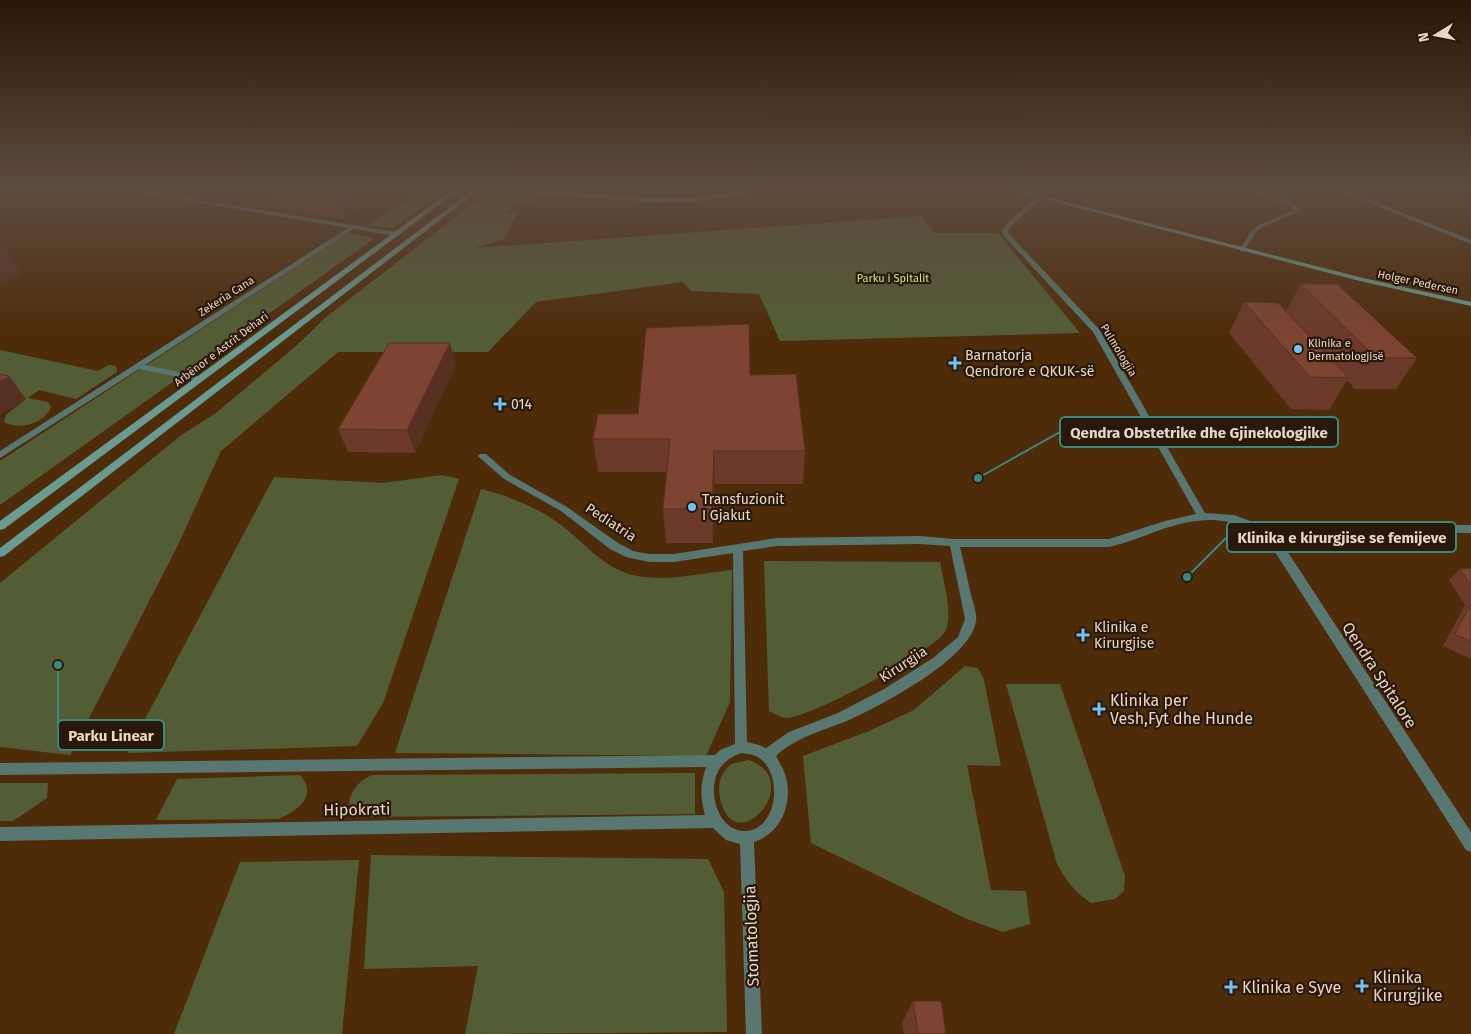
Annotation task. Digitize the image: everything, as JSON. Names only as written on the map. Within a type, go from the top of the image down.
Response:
[{"type":"main road","name":"Arbënor e Astrit Dehari","points":[[0,526],[390,238]]},
{"type":"main road","points":[[0,553],[413,238]]},
{"type":"main road","name":"Holger Pedersen","points":[[1197,238],[1396,288],[1471,304]]},
{"type":"street","name":"Zekeria Cana","points":[[0,455],[336,238]]},
{"type":"street","name":"Pulmologjia","points":[[1009,238],[1096,331],[1202,516]]},
{"type":"street","points":[[1242,250],[1249,238]]},
{"type":"street","points":[[137,366],[199,380]]},
{"type":"street","name":"Pediatria","points":[[483,456],[519,485],[564,509],[614,546],[630,554],[662,559],[777,542],[919,540],[954,543],[1109,543],[1125,540],[1172,522],[1202,516],[1230,518],[1257,528]]},
{"type":"street","points":[[1257,528],[1471,529]]},
{"type":"street","name":"Qendra Spitalore","points":[[1257,528],[1276,546],[1290,565],[1471,845]]},
{"type":"street","name":"Kirurgjia","points":[[768,755],[779,743],[790,736],[844,716],[892,690],[927,668],[961,640],[968,631],[970,619],[954,543]]},
{"type":"street","points":[[738,547],[741,746]]},
{"type":"street","points":[[741,746],[755,748],[768,755],[774,762],[779,775],[780,808],[772,824],[764,831],[747,838],[731,835],[716,821],[708,805],[709,776],[714,761],[725,752],[741,746]]},
{"type":"street","points":[[0,768],[714,761]]},
{"type":"street","name":"Hipokrati","points":[[0,834],[716,821]]},
{"type":"street","name":"Stomatologjia","points":[[747,838],[754,1034]]},
{"type":"green space","points":[[340,238],[375,238],[0,505],[0,461]]},
{"type":"green space","name":"Parku i Spitalit","points":[[428,238],[504,238],[475,248],[611,238],[1002,238],[1080,333],[780,341],[759,294],[691,291],[683,282],[536,302],[488,352],[338,352],[221,451],[178,545],[70,755],[0,747],[0,583],[180,436],[216,413],[296,346],[326,317]]},
{"type":"green space","points":[[0,350],[98,371],[108,365],[116,366],[117,372],[76,399],[39,390],[28,398],[48,402],[51,407],[48,413],[31,424],[10,425],[4,422],[6,415],[26,399],[0,393]]},
{"type":"green space","points":[[442,475],[459,479],[383,703],[357,746],[127,753],[274,477],[383,483]]},
{"type":"green space","points":[[481,489],[502,495],[542,513],[561,525],[603,561],[622,572],[645,577],[670,578],[732,570],[730,702],[706,756],[395,753]]},
{"type":"green space","points":[[764,561],[940,562],[948,606],[946,630],[937,640],[898,667],[845,695],[800,715],[787,718],[780,716],[769,711]]},
{"type":"green space","points":[[965,666],[978,668],[984,680],[1001,766],[967,765],[991,890],[1026,891],[1030,924],[1003,932],[967,919],[811,843],[803,756],[869,731],[914,710]]},
{"type":"green space","points":[[1006,684],[1060,684],[1125,876],[1124,891],[1115,899],[1091,903],[1071,886],[1057,864]]},
{"type":"green space","points":[[749,760],[765,770],[771,784],[769,798],[762,811],[751,820],[739,822],[728,816],[720,798],[720,783],[722,775],[731,764]]},
{"type":"green space","points":[[695,773],[695,814],[359,817],[349,814],[349,801],[353,790],[372,775]]},
{"type":"green space","points":[[300,775],[307,789],[306,796],[299,807],[279,819],[156,820],[177,779]]},
{"type":"green space","points":[[0,783],[48,783],[47,798],[13,821],[0,821]]},
{"type":"green space","points":[[371,855],[708,859],[724,892],[727,1032],[465,1034],[478,966],[364,969]]},
{"type":"green space","points":[[359,860],[342,1034],[174,1034],[240,862]]},
{"type":"building","points":[[1301,284],[1337,284],[1417,358],[1376,358]]},
{"type":"building","points":[[1244,302],[1278,303],[1349,378],[1310,377]]},
{"type":"building","points":[[749,324],[750,375],[796,374],[805,451],[714,451],[712,509],[663,509],[670,439],[593,439],[598,414],[638,414],[646,328]]},
{"type":"building","points":[[389,343],[450,343],[407,430],[338,429]]},
{"type":"building","points":[[0,374],[9,376],[0,382]]},
{"type":"building","points":[[1471,568],[1471,585],[1460,569]]},
{"type":"building","points":[[1471,604],[1471,642],[1455,634]]},
{"type":"building","points":[[913,1001],[941,1001],[946,1034],[918,1034]]},
{"type":"place","name":"Klinika e Dermatologjisë","points":[[1298,349]]},
{"type":"place","name":"Barnatorja Qendrore e QKUK-së","points":[[955,363]]},
{"type":"place","name":"014","points":[[500,404]]},
{"type":"place","name":"Qendra Obstetrike dhe Gjinekologjike","points":[[978,478]]},
{"type":"place","name":"Transfuzionit I Gjakut","points":[[692,507]]},
{"type":"place","name":"Klinika e kirurgjise se femijeve","points":[[1187,577]]},
{"type":"place","name":"Klinika e Kirurgjise","points":[[1083,635]]},
{"type":"place","name":"Parku Linear","points":[[58,665]]},
{"type":"place","name":"Klinika per Vesh,Fyt dhe Hunde","points":[[1099,709]]},
{"type":"place","name":"Klinika Kirurgjike","points":[[1362,986]]},
{"type":"place","name":"Klinika e Syve","points":[[1231,987]]}]
